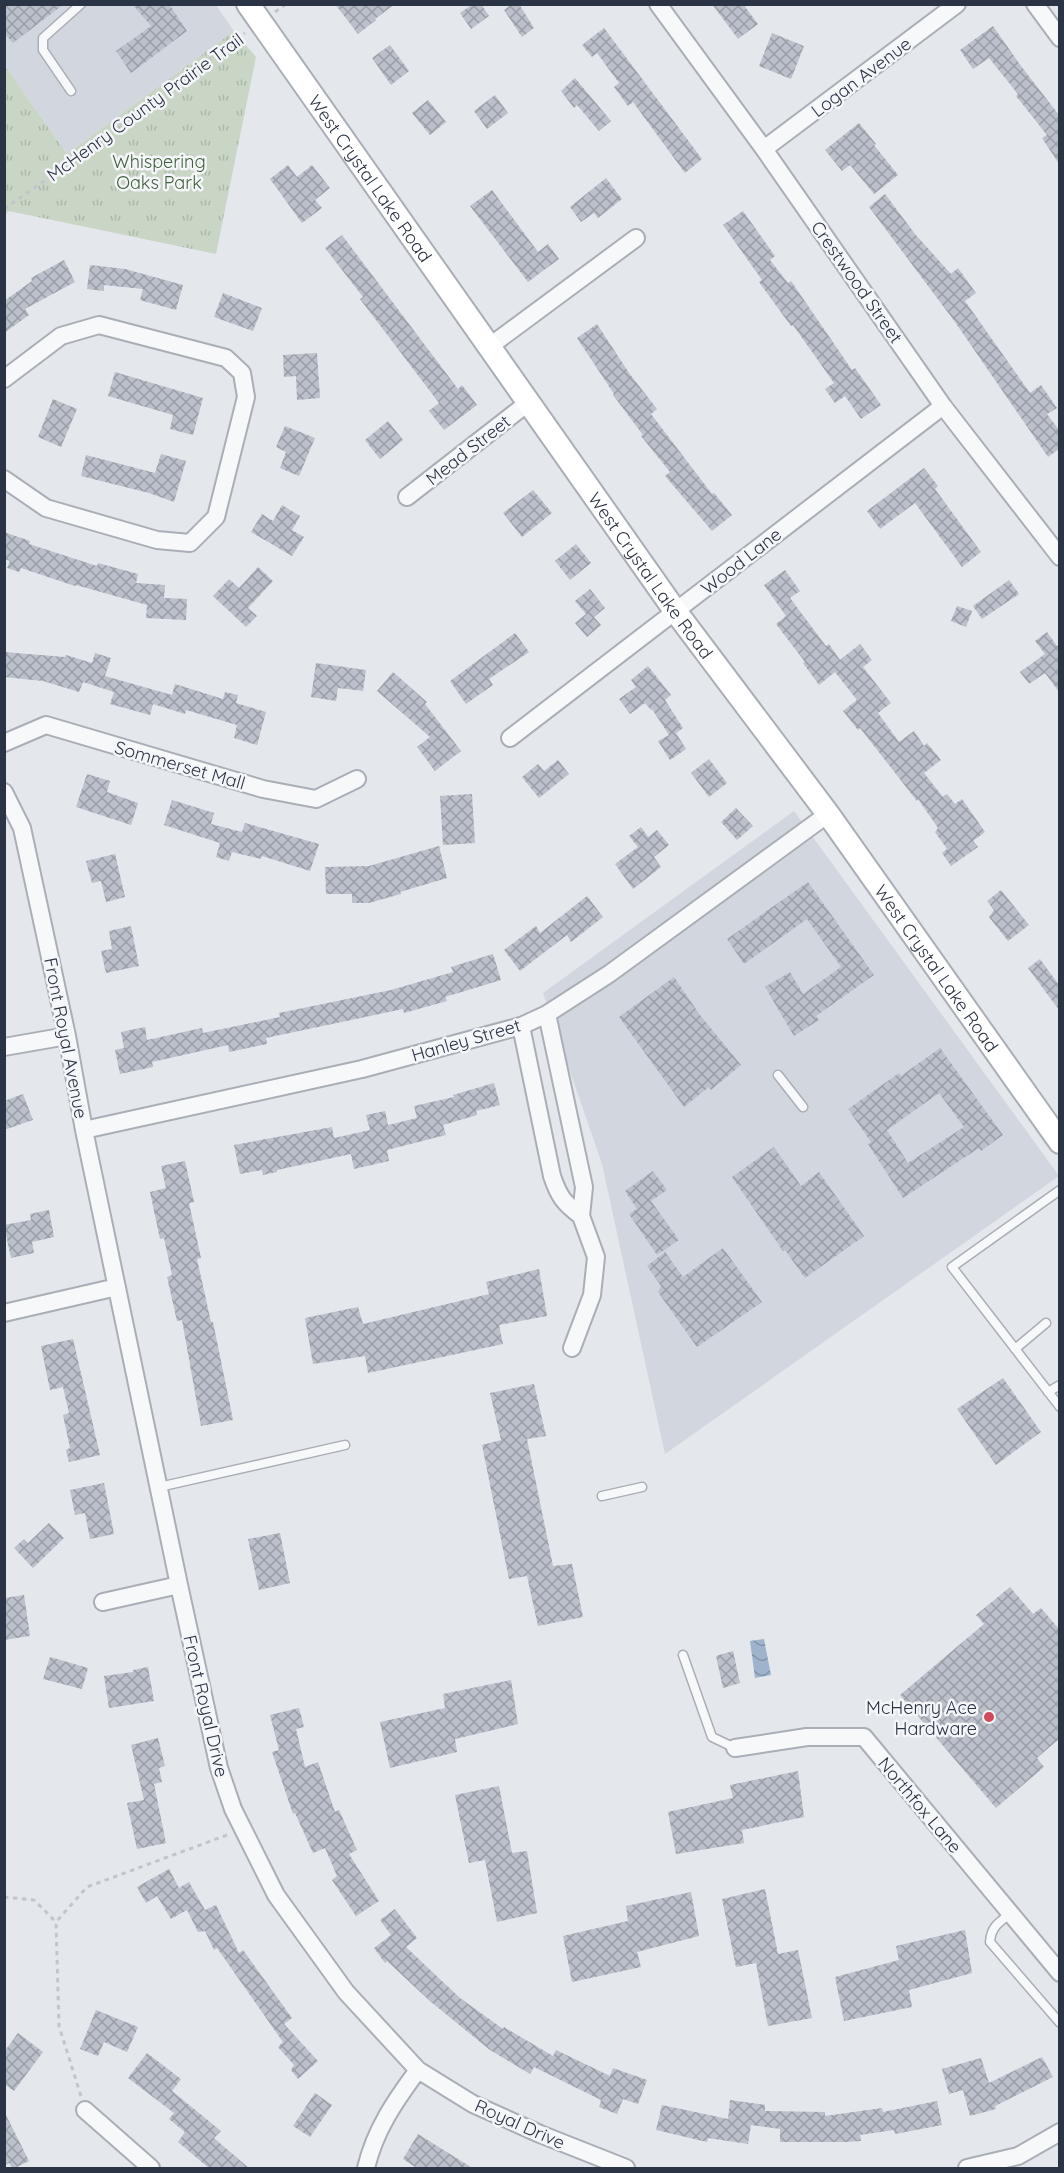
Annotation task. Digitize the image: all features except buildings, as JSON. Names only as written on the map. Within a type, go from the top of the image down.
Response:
[{"type":"street","name":"Crestwood Street","points":[[658,4],[764,149],[943,406],[1059,557]]},
{"type":"street","name":"Logan Avenue","points":[[764,149],[957,4]]},
{"type":"street","points":[[1035,4],[1059,38]]},
{"type":"street","name":"West Crystal Lake Road","points":[[256,10],[676,612],[828,814],[1059,1142]]},
{"type":"street","points":[[490,346],[636,238]]},
{"type":"street","points":[[4,379],[61,336],[99,326],[226,358],[242,373],[246,397],[216,517],[189,543],[157,540],[46,508],[4,479]]},
{"type":"street","name":"Mead Street","points":[[407,497],[530,402]]},
{"type":"street","name":"Wood Lane","points":[[510,738],[943,406]]},
{"type":"street","name":"Sommerset Mall","points":[[4,743],[45,725],[262,789],[316,799],[357,780]]},
{"type":"street","name":"Front Royal Avenue","points":[[4,792],[22,828],[67,1036],[117,1287]]},
{"type":"street","name":"Hanley Street","points":[[84,1130],[362,1069],[521,1026],[546,1014],[609,974],[828,814]]},
{"type":"street","points":[[546,1014],[584,1187],[581,1216],[596,1257],[592,1295],[572,1348]]},
{"type":"street","points":[[521,1026],[557,1192],[565,1203],[581,1216]]},
{"type":"street","points":[[4,1047],[67,1036]]},
{"type":"street","points":[[4,1313],[117,1287]]},
{"type":"street","name":"Front Royal Drive","points":[[117,1287],[219,1768],[233,1809],[276,1895],[346,1992],[418,2070]]},
{"type":"street","points":[[103,1602],[179,1585]]},
{"type":"street","name":"Northfox Lane","points":[[735,1748],[807,1737],[864,1737],[1059,1973]]},
{"type":"street","points":[[366,2169],[370,2152],[389,2109],[418,2070]]},
{"type":"street","name":"Royal Drive","points":[[418,2070],[473,2104],[626,2169]]},
{"type":"street","points":[[85,2110],[151,2169]]},
{"type":"street","points":[[970,2168],[1018,2156],[1059,2132]]},
{"type":"lane","points":[[71,91],[43,50],[43,38],[77,6]]},
{"type":"lane","points":[[778,1075],[803,1107]]},
{"type":"lane","points":[[1058,1401],[1048,1392],[952,1267],[1059,1190]]},
{"type":"lane","points":[[1015,1349],[1046,1323]]},
{"type":"lane","points":[[1048,1392],[1059,1385]]},
{"type":"lane","points":[[159,1487],[345,1445]]},
{"type":"lane","points":[[602,1496],[642,1486]]},
{"type":"lane","points":[[683,1655],[712,1737],[735,1748]]},
{"type":"lane","points":[[1010,1914],[994,1926],[990,1942],[1059,2023]]},
{"type":"path","name":"McHenry County Prairie Trail","points":[[4,209],[73,161],[256,10],[286,4]]},
{"type":"path","points":[[85,2110],[59,2026],[56,1922],[87,1887],[243,1829]]},
{"type":"path","points":[[4,1897],[34,1900],[56,1922]]},
{"type":"shaded area","points":[[4,5],[216,5],[234,31],[67,154],[5,66]]},
{"type":"shaded area","points":[[794,811],[1059,1176],[665,1454],[602,1164],[543,993]]},
{"type":"green space","name":"Whispering Oaks Park","points":[[234,31],[256,57],[216,254],[9,211],[5,214],[5,66],[67,154]]},
{"type":"water","points":[[764,1639],[771,1675],[755,1678],[750,1641]]},
{"type":"place","name":"McHenry Ace Hardware","points":[[989,1717]]}]
